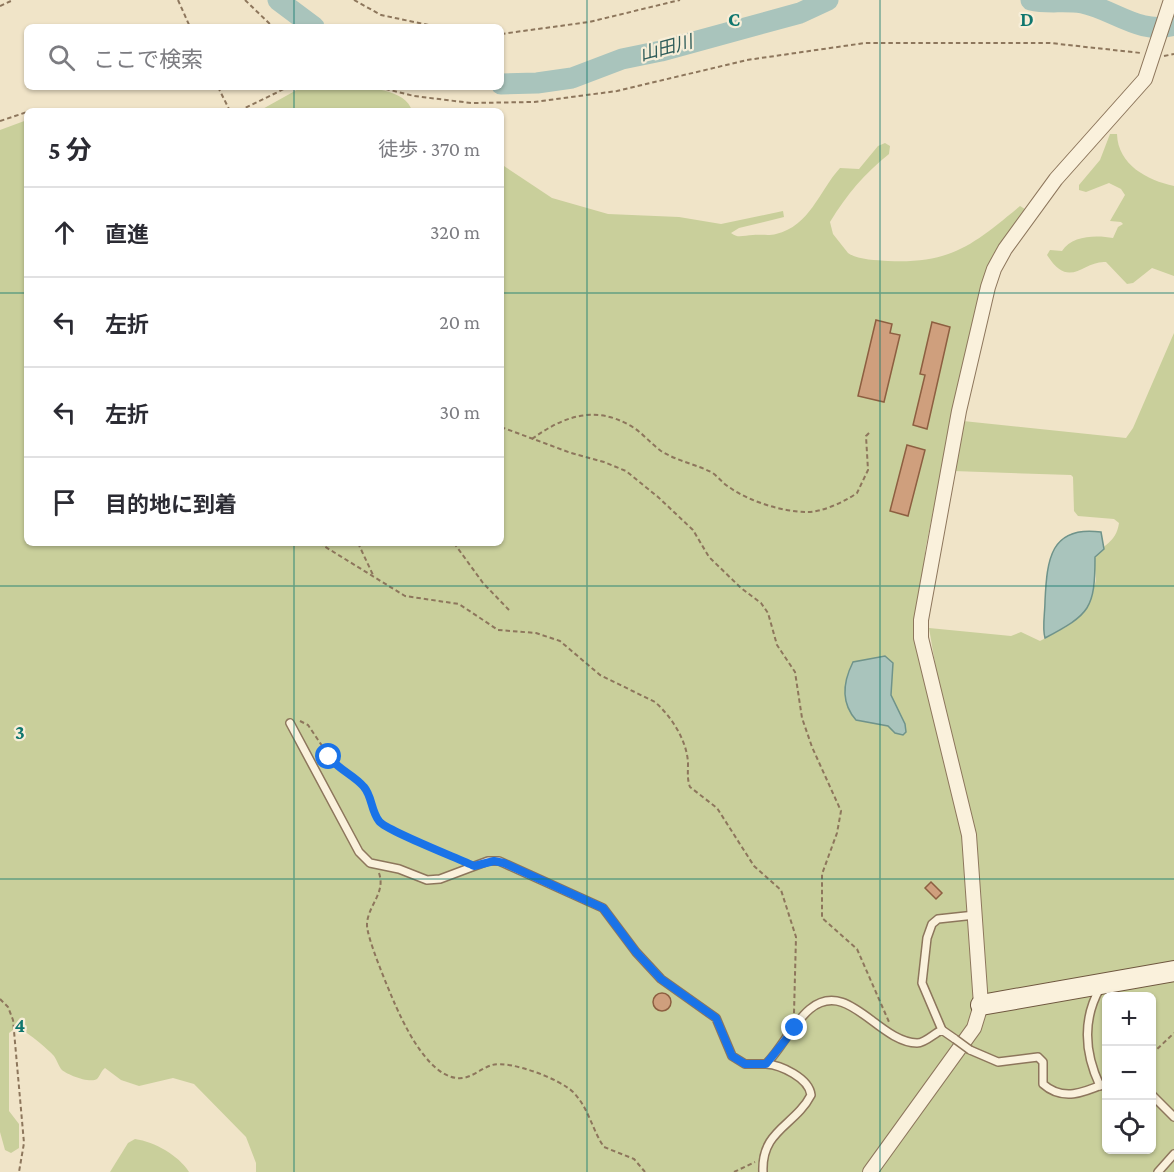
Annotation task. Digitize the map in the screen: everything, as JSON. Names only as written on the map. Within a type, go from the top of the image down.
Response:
[{"type":"street","points":[[870,1172],[974,1028],[981,1005],[969,835],[921,638],[922,600],[959,411],[994,268],[1056,179],[1145,80],[1172,0]]},
{"type":"street","points":[[981,1005],[1174,971]]},
{"type":"lane","points":[[290,723],[359,852],[374,865],[399,869],[427,880],[440,879],[474,866],[499,861],[597,904],[661,979],[716,1018],[732,1056],[745,1064],[766,1064],[785,1070],[808,1086],[811,1095],[771,1139],[763,1162],[763,1172]]},
{"type":"lane","points":[[975,915],[943,917],[932,924],[929,931],[921,983],[942,1030],[970,1050],[998,1062],[1038,1058],[1043,1062],[1043,1083],[1056,1092],[1074,1094],[1102,1085]]},
{"type":"lane","points":[[1102,984],[1089,1017],[1087,1051],[1102,1083]]},
{"type":"lane","points":[[766,1064],[795,1028],[816,1005],[823,1001],[839,1000],[853,1006],[876,1026],[918,1043],[942,1030]]},
{"type":"lane","points":[[1156,1100],[1174,1117]]},
{"type":"lane","points":[[1158,1172],[1174,1154]]},
{"type":"path","points":[[0,6],[13,0]]},
{"type":"path","points":[[178,0],[189,24]]},
{"type":"path","points":[[245,0],[270,24]]},
{"type":"path","points":[[354,0],[381,15],[424,24]]},
{"type":"path","points":[[504,34],[589,22],[680,0]]},
{"type":"path","points":[[390,90],[414,96],[471,103],[534,102],[617,91],[711,68],[792,52],[839,45],[884,42],[1050,43],[1153,54]]},
{"type":"path","points":[[220,90],[228,108]]},
{"type":"path","points":[[245,108],[282,90]]},
{"type":"path","points":[[0,121],[24,112]]},
{"type":"path","points":[[532,440],[555,424],[579,415],[594,414],[617,420],[630,425],[660,450],[680,462],[710,472],[737,492],[771,505],[810,513],[857,493],[868,470],[866,436],[871,431]]},
{"type":"path","points":[[504,429],[626,471],[693,530],[709,557],[741,588],[761,603],[768,613],[777,645],[795,672],[802,718],[812,747],[841,811],[837,833],[822,874],[822,918],[857,949],[889,1019],[891,1032]]},
{"type":"path","points":[[325,546],[405,596],[459,604],[498,630],[536,633],[560,641],[600,675],[656,702],[671,717],[688,761],[690,787],[717,808],[754,866],[781,890],[796,937],[795,1028]]},
{"type":"path","points":[[359,546],[373,575]]},
{"type":"path","points":[[456,546],[483,583],[509,610]]},
{"type":"path","points":[[290,723],[303,722],[308,725],[336,765],[364,786],[375,814],[383,826],[474,866]]},
{"type":"path","points":[[374,865],[381,885],[368,916],[369,936],[393,1001],[420,1049],[438,1072],[452,1077],[466,1078],[499,1064],[550,1079],[571,1090],[578,1098],[604,1148],[634,1159],[645,1172]]},
{"type":"path","points":[[0,999],[8,1006],[13,1020],[24,1143],[19,1172]]},
{"type":"path","points":[[1156,1050],[1174,1033]]},
{"type":"path","points":[[734,1172],[747,1164],[763,1162]]},
{"type":"green space","points":[[297,90],[380,90],[395,94],[406,101],[410,108],[264,108]]},
{"type":"green space","points":[[24,121],[24,546],[504,546],[504,166],[552,198],[608,214],[679,217],[721,224],[783,211],[784,217],[739,228],[731,233],[739,236],[770,235],[788,230],[806,216],[840,168],[859,169],[878,146],[885,143],[890,146],[889,154],[856,185],[830,222],[833,234],[848,253],[873,260],[910,261],[945,255],[975,241],[1020,206],[1028,211],[997,255],[949,432],[926,546],[917,616],[953,784],[983,948],[929,628],[1011,636],[1021,632],[1040,641],[1062,630],[1076,620],[1086,607],[1096,581],[1096,556],[1112,540],[1119,523],[1114,519],[1078,516],[1074,511],[1073,477],[1071,475],[953,471],[963,421],[1126,438],[1133,428],[1174,333],[1174,1172],[256,1172],[256,1163],[246,1137],[194,1084],[173,1078],[139,1086],[121,1080],[105,1068],[97,1079],[78,1078],[63,1071],[51,1053],[17,1027],[9,1033],[9,1111],[19,1124],[19,1148],[11,1153],[5,1150],[0,1132],[0,130]]},
{"type":"green space","points":[[1110,134],[1117,134],[1123,154],[1136,169],[1154,180],[1174,186],[1174,276],[1152,268],[1133,283],[1127,284],[1106,262],[1090,265],[1070,273],[1055,266],[1047,255],[1050,250],[1062,251],[1072,242],[1085,237],[1113,238],[1118,227],[1123,224],[1110,221],[1125,195],[1121,189],[1109,183],[1086,192],[1079,190],[1079,185],[1100,160]]},
{"type":"green space","points":[[135,1139],[165,1150],[179,1160],[189,1172],[110,1172],[128,1143]]},
{"type":"water","points":[[1084,531],[1101,532],[1104,549],[1095,557],[1094,588],[1087,608],[1072,623],[1045,638],[1047,572],[1055,548],[1061,540],[1071,534]]},
{"type":"water","points":[[885,656],[893,663],[891,695],[905,724],[906,732],[903,735],[895,733],[888,726],[856,720],[845,699],[845,684],[853,662]]},
{"type":"building","points":[[876,320],[892,324],[890,333],[900,335],[884,402],[858,396]]},
{"type":"building","points":[[932,322],[950,327],[927,429],[913,425],[925,375],[920,374]]},
{"type":"building","points":[[907,445],[925,450],[908,516],[890,511]]},
{"type":"building","points":[[931,882],[942,893],[936,899],[925,888]]},
{"type":"building","points":[[658,993],[666,993],[671,998],[669,1009],[658,1011],[653,1006],[653,998]]},
{"type":"waterway","name":"山田川","points":[[278,0],[310,24]]},
{"type":"waterway","name":"山田川","points":[[504,84],[537,83],[572,78],[622,59],[661,51],[800,13],[828,0]]},
{"type":"waterway","name":"山田川","points":[[1031,0],[1082,3],[1150,27],[1174,25]]},
{"type":"route","points":[[329,757],[343,772],[364,786],[379,821],[392,831],[425,843],[474,866],[488,861],[499,861],[603,908],[636,952],[661,979],[690,1002],[716,1018],[728,1049],[737,1060],[758,1066],[766,1064],[795,1028]]}]
